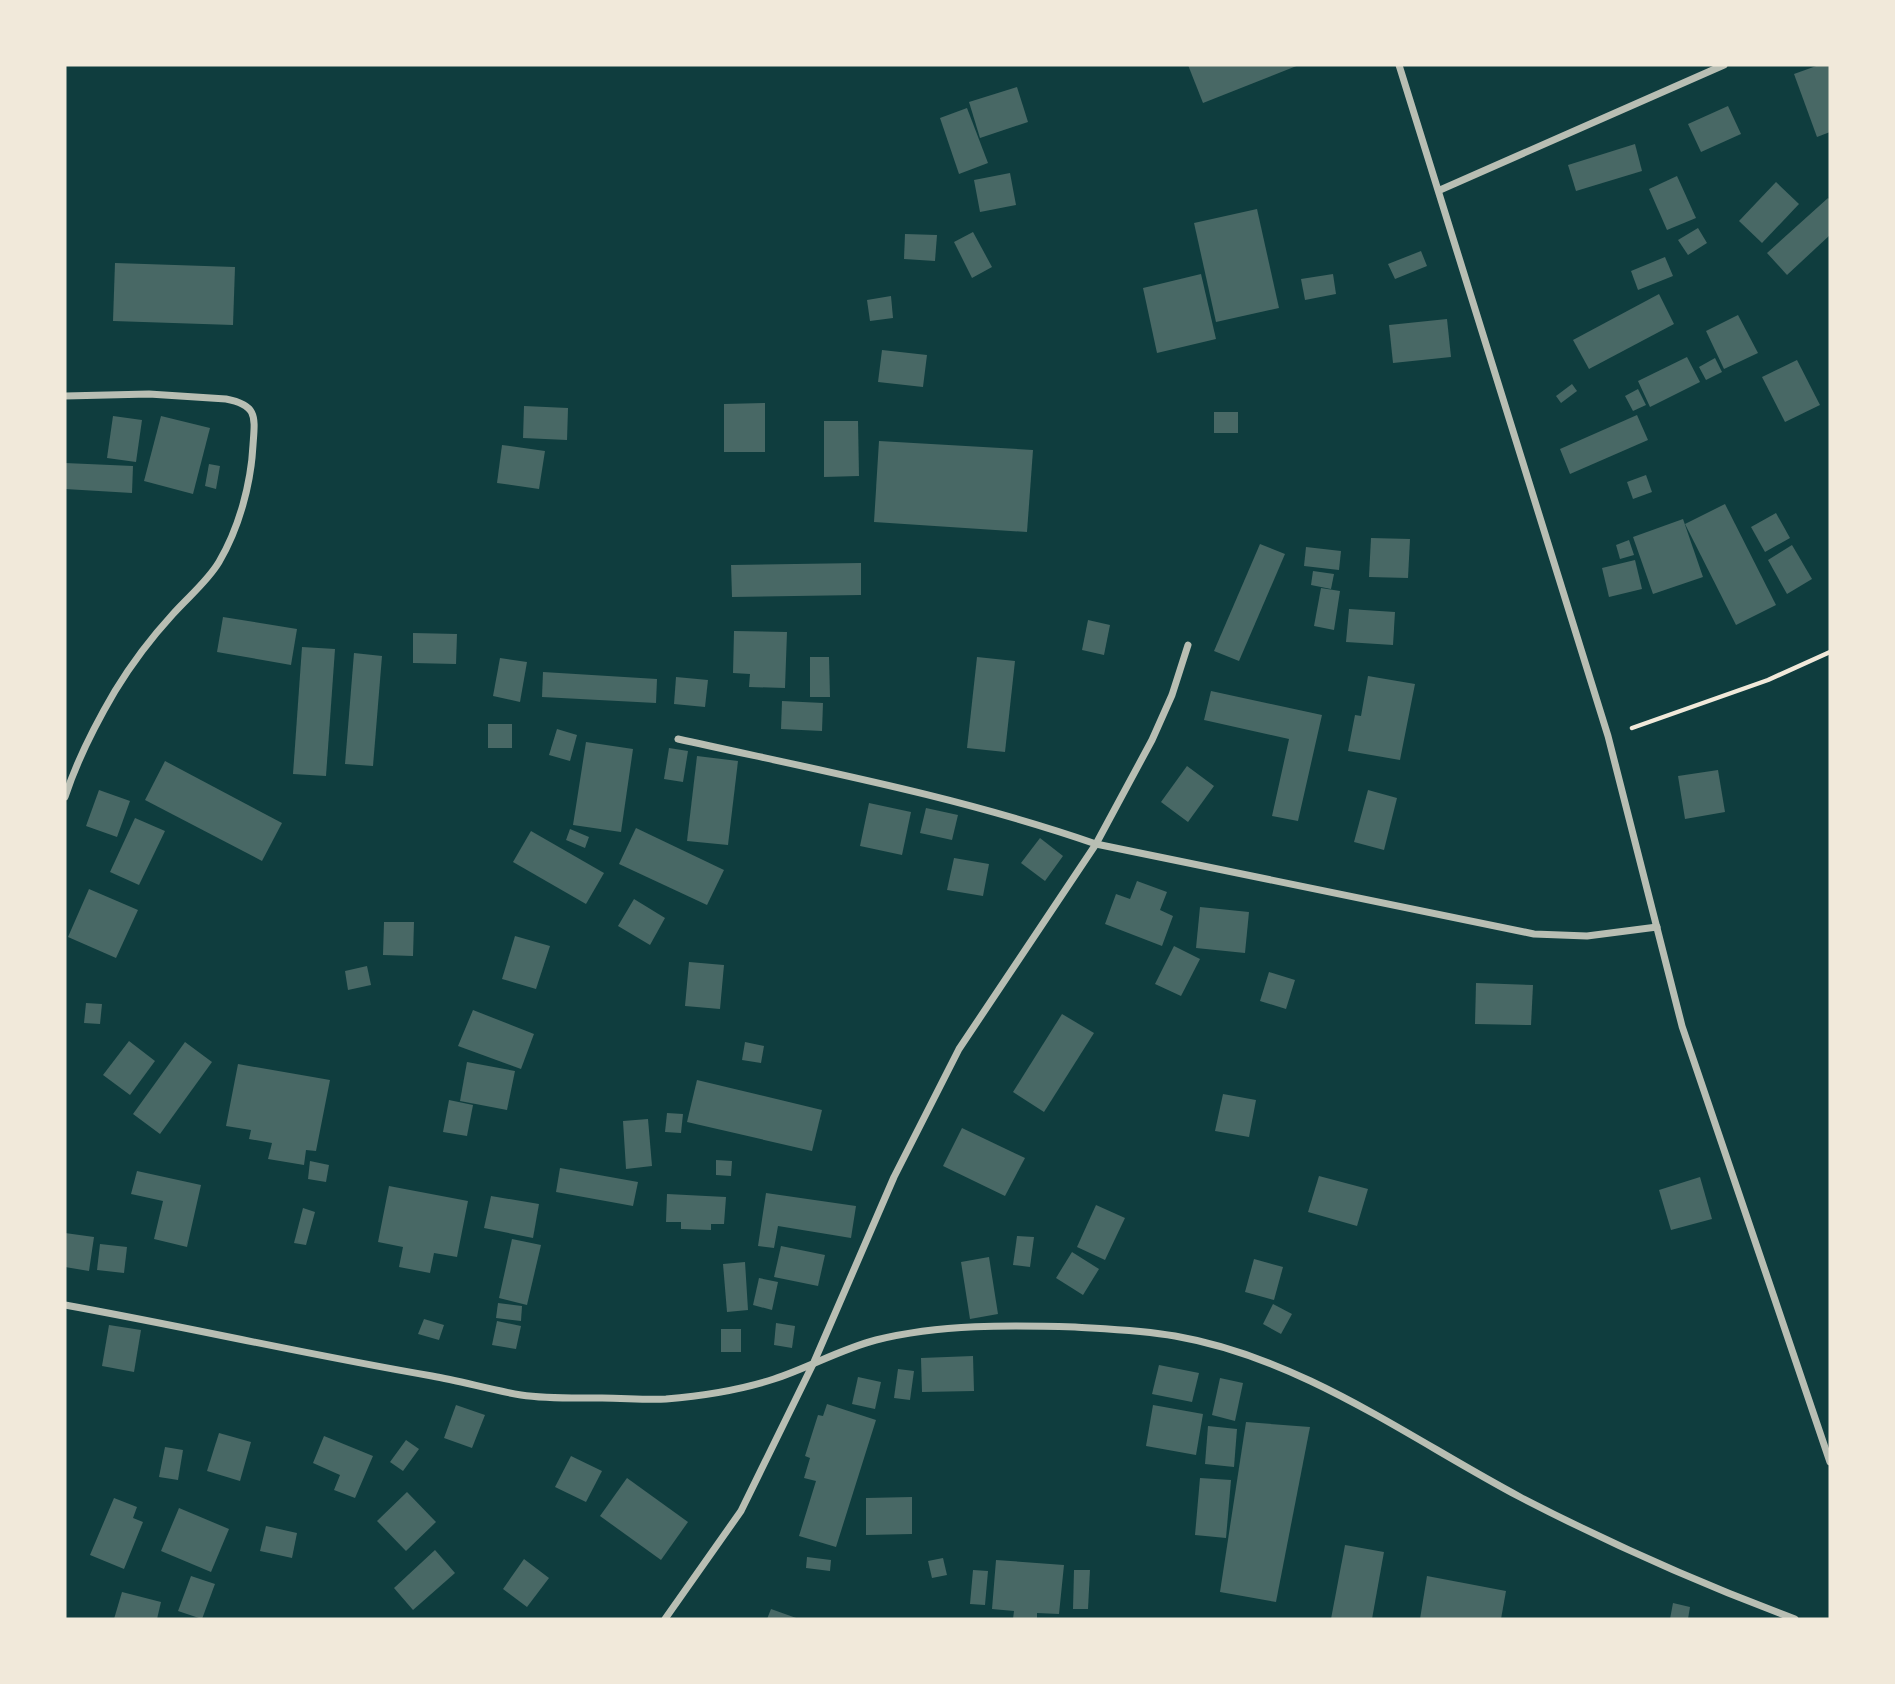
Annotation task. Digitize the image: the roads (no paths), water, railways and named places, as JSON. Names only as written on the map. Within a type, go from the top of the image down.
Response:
[{"type":"street","points":[[1399,65],[1608,736],[1682,1026],[1830,1462]]},
{"type":"street","points":[[1440,190],[1724,65]]},
{"type":"street","points":[[65,396],[170,395],[226,399],[239,401],[251,409],[255,422],[252,459],[245,494],[234,532],[218,564],[143,648],[115,691],[74,770],[65,797]]},
{"type":"street","points":[[664,1619],[741,1511],[814,1362],[894,1177],[959,1049],[1096,844],[1152,740],[1188,645]]},
{"type":"street","points":[[678,739],[950,802],[1096,844],[1534,934],[1587,936],[1657,927]]},
{"type":"street","points":[[65,1305],[189,1327],[523,1395],[665,1399],[718,1392],[773,1379],[876,1340],[933,1331],[1016,1325],[1114,1329],[1174,1335],[1271,1363],[1356,1404],[1520,1497],[1729,1594],[1795,1619]]}]
